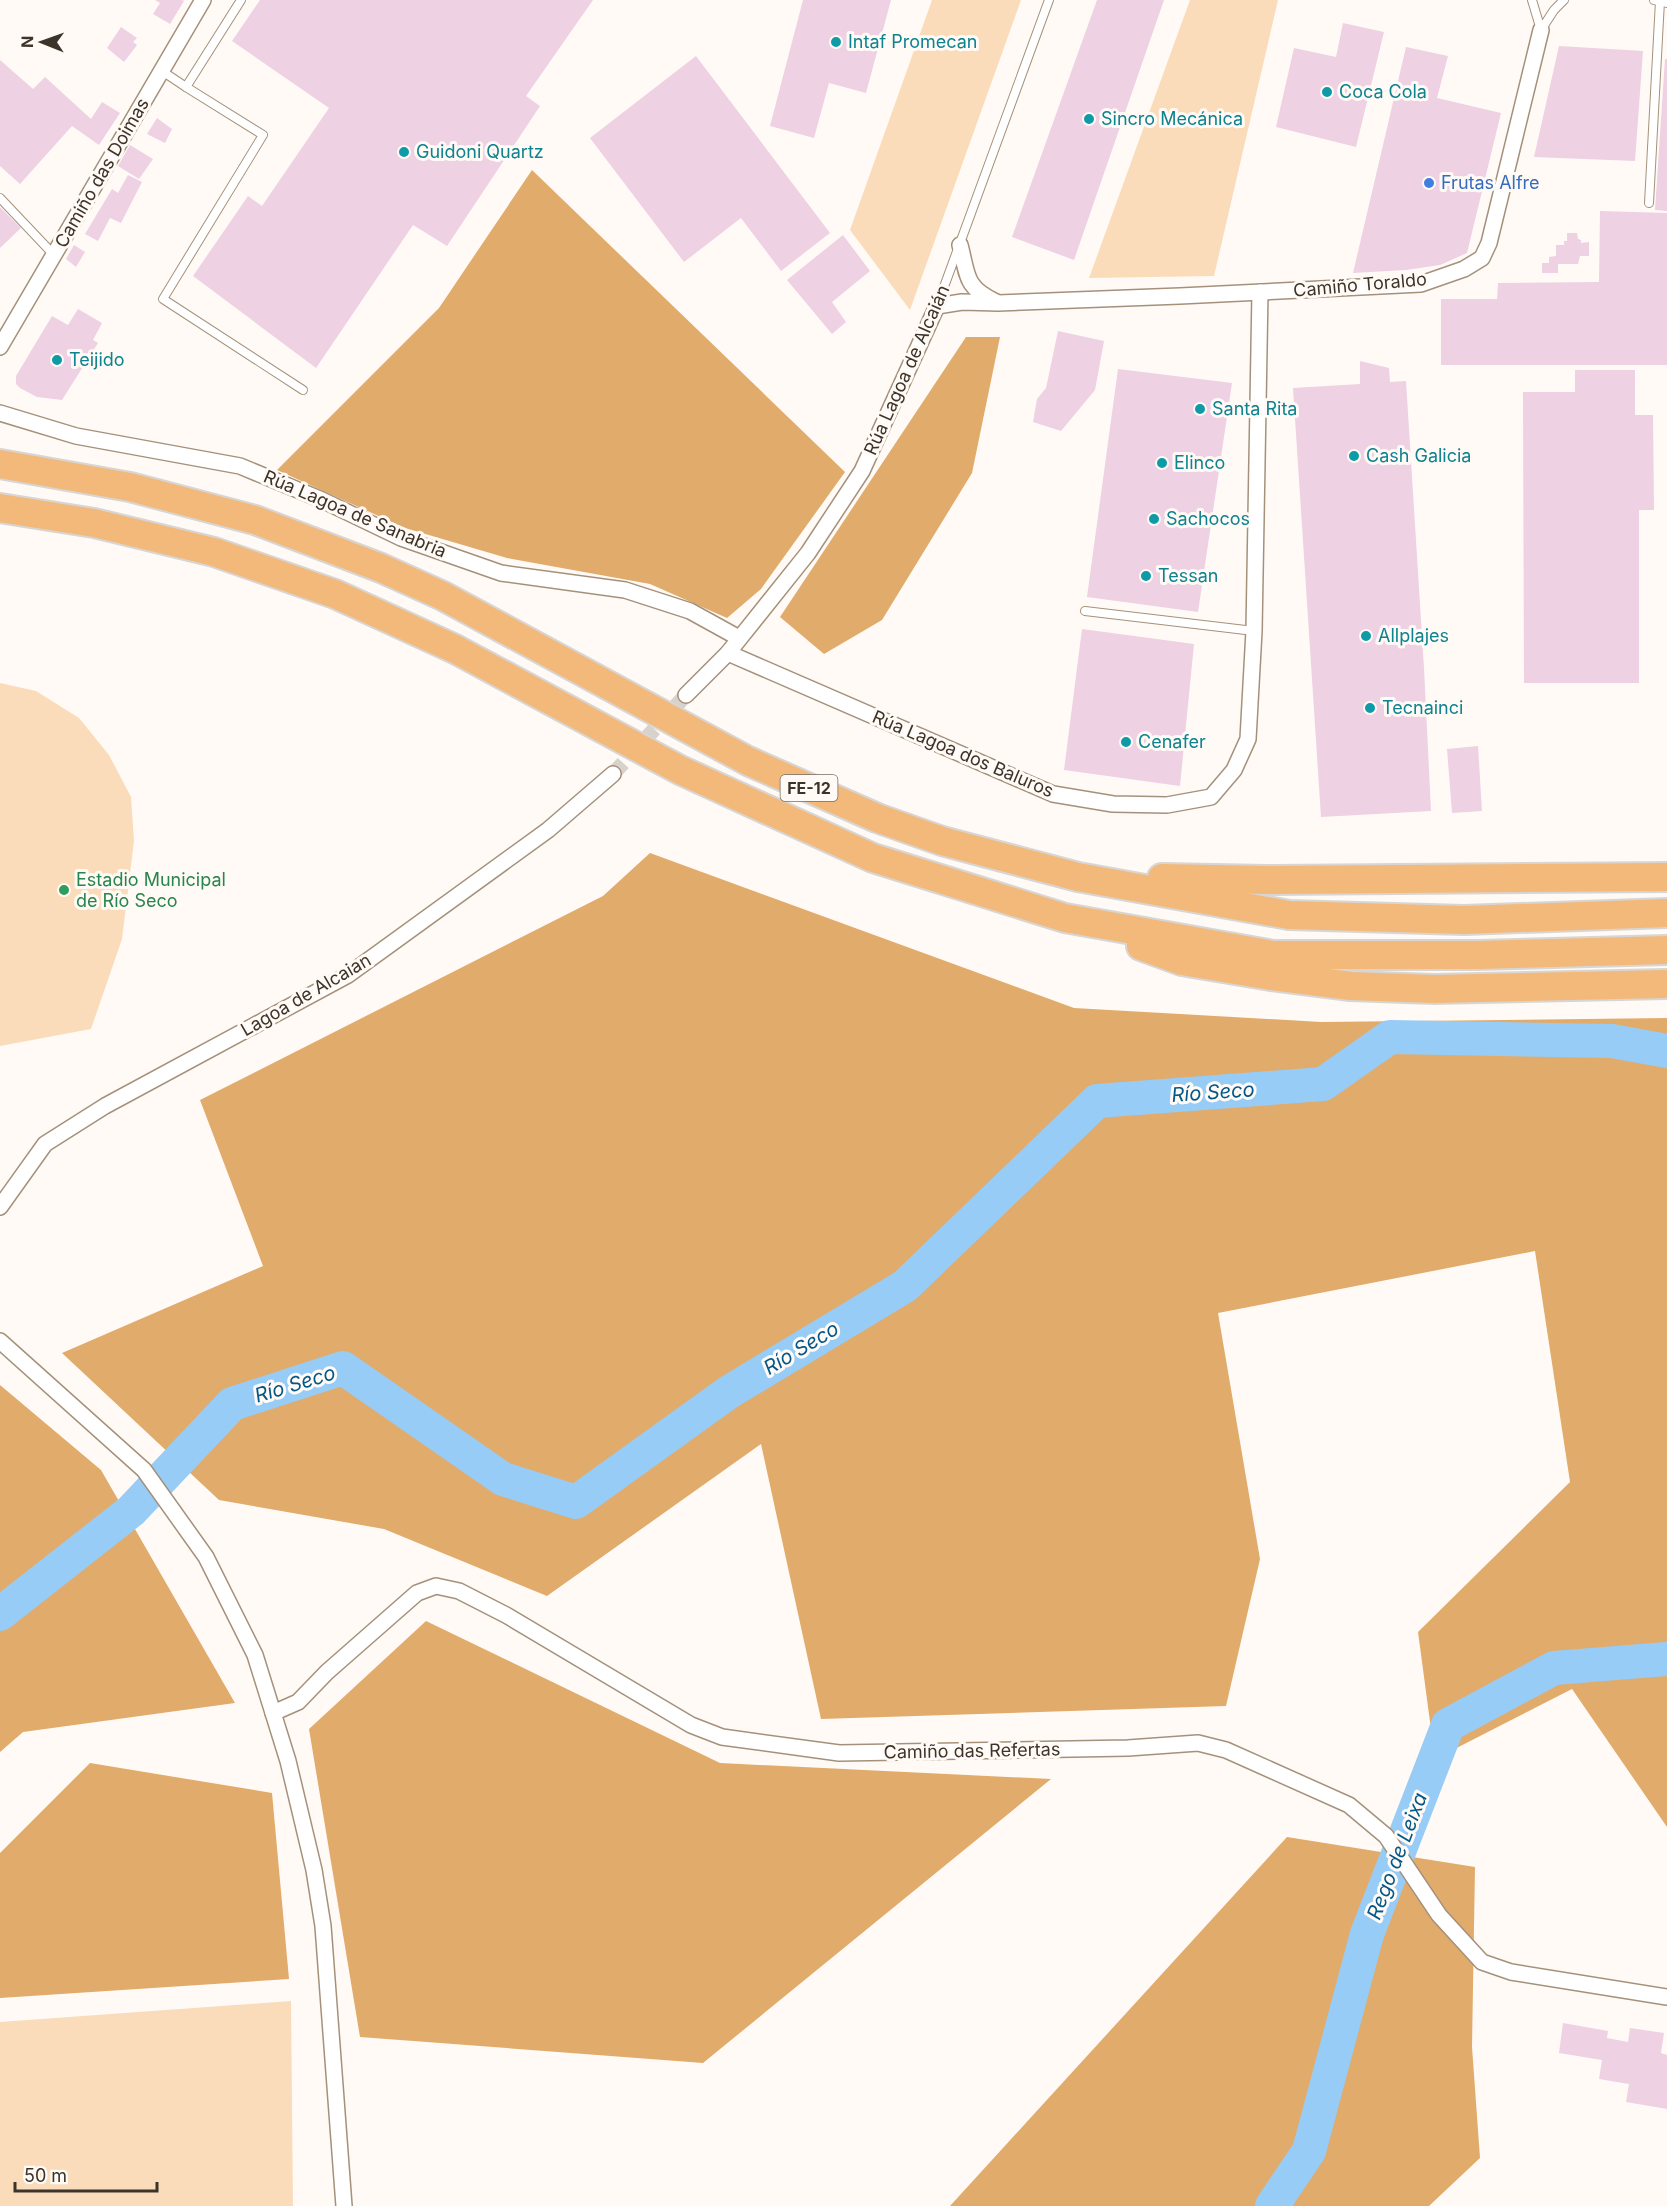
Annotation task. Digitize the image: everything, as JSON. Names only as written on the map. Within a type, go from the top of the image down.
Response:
[{"type":"highway","name":"FE-12","points":[[0,464],[130,487],[243,517],[381,568],[443,596],[759,766],[877,818],[920,833],[1078,878],[1289,915],[1464,920],[1667,914]]},
{"type":"highway","name":"FE-12","points":[[0,508],[94,523],[214,552],[336,594],[455,649],[680,770],[873,858],[1065,918],[1273,955],[1478,955],[1667,950]]},
{"type":"highway","points":[[1078,878],[1267,880],[1667,877]]},
{"type":"highway","points":[[1065,918],[1182,962],[1352,986],[1434,989],[1667,984]]},
{"type":"street","name":"Camiño das Doimas","points":[[0,347],[203,0]]},
{"type":"street","name":"Camiño Toraldo","points":[[937,306],[962,302],[998,303],[1421,284],[1464,269],[1482,258],[1489,243],[1541,30]]},
{"type":"street","points":[[960,245],[970,285],[983,296],[998,303]]},
{"type":"street","name":"Rúa Lagoa dos Baluros","points":[[728,653],[1053,794],[1113,804],[1167,805],[1211,797],[1234,770],[1248,739],[1254,631],[1260,292]]},
{"type":"street","name":"Rúa Lagoa de Alcaián","points":[[686,695],[728,653],[808,553],[862,471],[937,306]]},
{"type":"street","name":"Rúa Lagoa de Sanabria","points":[[0,413],[76,436],[240,466],[322,500],[412,542],[501,573],[625,590],[690,611],[739,638]]},
{"type":"street","name":"Lagoa de Alcaian","points":[[0,1207],[45,1144],[105,1106],[348,975],[548,830],[613,774]]},
{"type":"street","points":[[0,1341],[144,1470],[206,1557],[255,1655],[288,1761],[312,1859],[323,1926],[344,2206]]},
{"type":"street","name":"Camiño das Refertas","points":[[273,1713],[298,1702],[327,1672],[417,1593],[436,1586],[459,1591],[506,1615],[691,1725],[722,1737],[839,1753],[1128,1748],[1198,1743],[1226,1750],[1349,1805],[1386,1836],[1439,1915],[1482,1962],[1511,1972],[1667,1997]]},
{"type":"lane","points":[[186,87],[242,0]]},
{"type":"lane","name":"Rúa Lagoa de Alcaián","points":[[937,306],[1049,0]]},
{"type":"lane","points":[[1532,0],[1541,30]]},
{"type":"lane","name":"Camiño Toraldo","points":[[1541,30],[1554,10],[1564,0]]},
{"type":"lane","points":[[1649,203],[1661,1]]},
{"type":"lane","points":[[162,71],[263,135],[163,299],[303,390]]},
{"type":"lane","points":[[0,198],[54,255]]},
{"type":"lane","points":[[1085,611],[1254,631]]},
{"type":"shaded area","points":[[932,0],[1021,0],[910,310],[850,230]]},
{"type":"shaded area","points":[[1190,0],[1278,0],[1214,276],[1089,278]]},
{"type":"shaded area","points":[[532,170],[845,472],[761,589],[727,618],[650,584],[507,558],[405,528],[277,470],[439,308]]},
{"type":"shaded area","points":[[966,337],[1000,337],[972,473],[882,620],[824,654],[780,617]]},
{"type":"shaded area","name":"Estadio Municipal de Río Seco","points":[[0,683],[36,691],[79,718],[109,755],[131,797],[134,841],[122,939],[91,1029],[0,1046]]},
{"type":"shaded area","points":[[650,853],[1074,1008],[1321,1022],[1667,1018],[1667,1827],[1572,1689],[1435,1759],[1418,1632],[1570,1482],[1535,1251],[1218,1313],[1260,1559],[1226,1706],[821,1719],[761,1444],[547,1596],[384,1529],[219,1500],[62,1353],[263,1266],[200,1100],[603,896]]},
{"type":"shaded area","points":[[0,1385],[101,1470],[235,1703],[23,1732],[0,1752]]},
{"type":"shaded area","points":[[426,1621],[720,1763],[1051,1779],[703,2063],[360,2037],[309,1729]]},
{"type":"shaded area","points":[[90,1763],[272,1793],[289,1979],[0,1998],[0,1853]]},
{"type":"shaded area","points":[[1287,1837],[1475,1867],[1472,2047],[1480,2158],[1429,2206],[950,2206]]},
{"type":"shaded area","points":[[291,2001],[293,2206],[0,2206],[0,2022]]},
{"type":"building","points":[[155,0],[184,1],[170,24],[153,14],[160,3]]},
{"type":"building","name":"Guidoni Quartz","points":[[260,0],[593,0],[526,96],[540,106],[447,246],[413,225],[316,368],[193,276],[248,196],[262,206],[329,108],[232,41]]},
{"type":"building","name":"Intaf Promecan","points":[[803,0],[891,0],[866,93],[829,83],[814,138],[770,126]]},
{"type":"building","name":"Sincro Mecánica","points":[[1097,0],[1164,0],[1074,260],[1012,237]]},
{"type":"building","name":"Coca Cola","points":[[1343,23],[1384,32],[1356,147],[1276,127],[1294,48],[1336,57]]},
{"type":"building","points":[[121,27],[137,38],[133,42],[137,45],[124,62],[107,48]]},
{"type":"building","points":[[1559,46],[1643,51],[1635,161],[1534,157]]},
{"type":"building","name":"Frutas Alfre","points":[[1406,47],[1448,56],[1437,98],[1501,113],[1467,253],[1440,265],[1406,270],[1353,273]]},
{"type":"building","points":[[696,56],[830,233],[781,271],[741,218],[684,262],[590,138]]},
{"type":"building","points":[[1665,59],[1667,59],[1667,211],[1655,210]]},
{"type":"building","points":[[0,60],[33,89],[45,77],[91,119],[102,102],[120,113],[99,145],[72,126],[20,184],[0,166]]},
{"type":"building","points":[[157,118],[172,129],[165,143],[147,134]]},
{"type":"building","points":[[130,145],[153,159],[139,179],[118,166]]},
{"type":"building","points":[[128,175],[142,182],[121,223],[110,218],[98,241],[85,234],[112,189],[118,193]]},
{"type":"building","points":[[0,207],[21,228],[0,248]]},
{"type":"building","points":[[1600,211],[1667,213],[1667,365],[1441,365],[1441,299],[1497,299],[1498,283],[1599,282]]},
{"type":"building","points":[[1567,233],[1577,233],[1581,243],[1589,242],[1589,256],[1580,256],[1578,264],[1558,264],[1558,273],[1542,273],[1542,263],[1549,263],[1549,257],[1556,256],[1556,245],[1564,245],[1564,241],[1567,241]]},
{"type":"building","points":[[843,235],[870,271],[832,302],[846,322],[832,334],[787,280]]},
{"type":"building","points":[[74,245],[85,252],[76,267],[66,259]]},
{"type":"building","name":"Teijido","points":[[78,309],[102,323],[93,340],[98,343],[62,400],[37,397],[20,388],[16,384],[16,376],[52,316],[68,325]]},
{"type":"building","points":[[1058,331],[1104,341],[1095,390],[1061,431],[1033,422],[1037,399],[1046,388]]},
{"type":"building","points":[[1360,361],[1389,368],[1390,382],[1406,381],[1431,811],[1321,817],[1293,388],[1360,384]]},
{"type":"building","points":[[1118,369],[1232,383],[1198,612],[1087,597]]},
{"type":"building","points":[[1575,370],[1635,370],[1635,415],[1653,415],[1654,510],[1639,510],[1639,683],[1524,683],[1523,392],[1575,392]]},
{"type":"building","points":[[1082,629],[1194,644],[1180,786],[1064,770]]},
{"type":"building","points":[[1478,746],[1482,811],[1452,813],[1447,749]]},
{"type":"building","points":[[1563,2023],[1608,2031],[1607,2038],[1628,2042],[1630,2028],[1664,2033],[1661,2053],[1667,2055],[1667,2109],[1626,2102],[1629,2084],[1599,2079],[1602,2060],[1559,2053]]},
{"type":"waterway","name":"Río Seco","points":[[0,1614],[131,1511],[232,1404],[343,1368],[503,1479],[576,1502],[729,1392],[905,1286],[1097,1101],[1323,1084],[1390,1037],[1612,1041],[1667,1051]]},
{"type":"waterway","name":"Rego de Leixa","points":[[1272,2206],[1309,2151],[1367,1934],[1448,1725],[1554,1668],[1667,1659]]},
{"type":"tunnel","points":[[613,774],[686,695]]},
{"type":"place","name":"Intaf Promecan","points":[[836,42]]},
{"type":"place","name":"Coca Cola","points":[[1327,92]]},
{"type":"place","name":"Sincro Mecánica","points":[[1089,119]]},
{"type":"place","name":"Guidoni Quartz","points":[[404,152]]},
{"type":"place","name":"Frutas Alfre","points":[[1429,183]]},
{"type":"place","name":"Teijido","points":[[57,360]]},
{"type":"place","name":"Santa Rita","points":[[1200,409]]},
{"type":"place","name":"Cash Galicia","points":[[1354,456]]},
{"type":"place","name":"Elinco","points":[[1162,463]]},
{"type":"place","name":"Sachocos","points":[[1154,519]]},
{"type":"place","name":"Tessan","points":[[1146,576]]},
{"type":"place","name":"Allplajes","points":[[1366,636]]},
{"type":"place","name":"Tecnainci","points":[[1370,708]]},
{"type":"place","name":"Cenafer","points":[[1126,742]]},
{"type":"place","name":"Estadio Municipal de Río Seco","points":[[64,890]]}]
